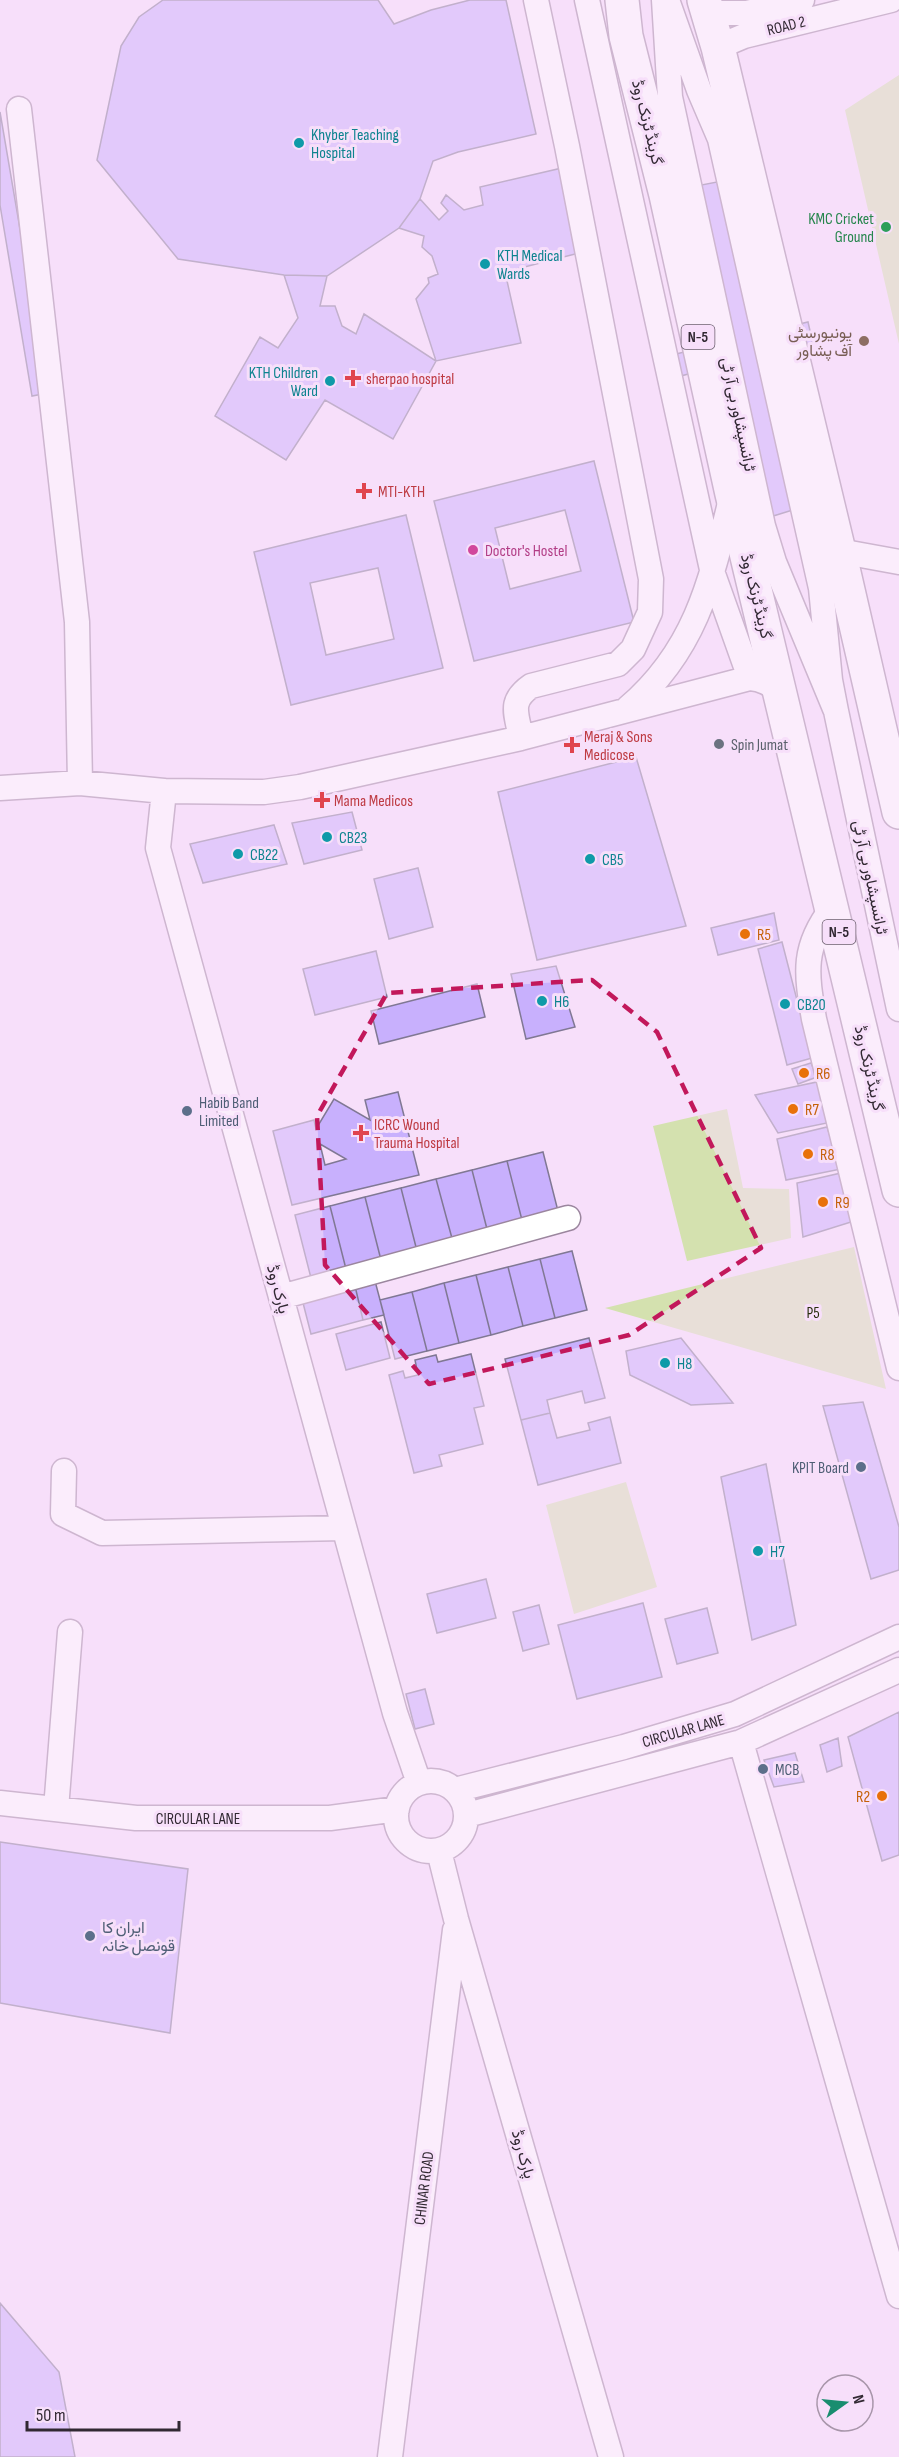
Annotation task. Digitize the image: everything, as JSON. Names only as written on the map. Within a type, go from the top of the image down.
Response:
[{"type":"highway","name":"گرینڈ ٹرنک روڈ","points":[[622,0],[626,36],[666,195],[732,495],[833,907],[899,1190]]},
{"type":"highway","points":[[706,6],[839,551],[899,812]]},
{"type":"street","points":[[521,738],[514,703],[520,694],[531,686],[618,664],[633,649],[650,612],[651,579],[567,146],[536,0]]},
{"type":"street","points":[[587,0],[713,574],[750,678]]},
{"type":"street","name":"ٹرانسپشاور بی آر ٹی","points":[[666,0],[720,140],[821,588],[830,680],[899,1009]]},
{"type":"street","name":"ٹرانسپشاور بی آر ٹی","points":[[666,0],[670,97],[763,526],[774,562],[836,711]]},
{"type":"street","name":"ROAD 2","points":[[706,6],[747,13],[802,0]]},
{"type":"street","name":"ROAD 2","points":[[718,48],[744,36],[891,0]]},
{"type":"street","points":[[19,109],[77,622],[80,783]]},
{"type":"street","points":[[624,711],[662,676],[688,635],[713,574],[732,495]]},
{"type":"street","points":[[839,551],[899,562]]},
{"type":"street","points":[[0,788],[80,783],[164,791],[264,792],[300,787],[521,738],[750,678],[769,683],[780,692]]},
{"type":"street","name":"پارک روڈ","points":[[164,791],[158,848],[395,1713],[419,1783]]},
{"type":"street","points":[[833,907],[818,926],[810,950],[808,985],[814,1019],[899,1368]]},
{"type":"street","points":[[281,1297],[568,1218]]},
{"type":"street","points":[[64,1471],[63,1514],[102,1533],[344,1528]]},
{"type":"street","points":[[56,1809],[70,1632]]},
{"type":"street","name":"CIRCULAR LANE","points":[[455,1790],[624,1747],[735,1714],[899,1637]]},
{"type":"street","points":[[466,1815],[741,1742],[899,1671]]},
{"type":"street","points":[[741,1742],[899,2296]]},
{"type":"street","points":[[436,1781],[455,1790],[462,1800],[466,1815],[463,1831],[457,1840],[439,1851],[421,1850],[407,1841],[398,1826],[397,1809],[405,1793],[419,1783],[436,1781]]},
{"type":"street","name":"CIRCULAR LANE","points":[[0,1803],[136,1818],[330,1818],[397,1809]]},
{"type":"street","name":"پارک روڈ","points":[[439,1851],[456,1919],[611,2457]]},
{"type":"street","name":"CHINAR ROAD","points":[[390,2457],[456,1919]]},
{"type":"highlighted area","points":[[592,980],[657,1032],[761,1248],[629,1335],[429,1384],[325,1265],[317,1116],[387,993]]},
{"type":"green space","name":"KMC Cricket Ground","points":[[899,75],[899,344],[845,110]]},
{"type":"green space","points":[[727,1109],[743,1188],[789,1189],[791,1238],[687,1261],[653,1126]]},
{"type":"green space","name":"P5","points":[[854,1247],[886,1389],[605,1308]]},
{"type":"green space","points":[[626,1482],[657,1587],[574,1614],[546,1505]]},
{"type":"building","name":"Khyber Teaching Hospital","points":[[163,0],[378,0],[394,24],[431,10],[470,0],[506,0],[536,134],[458,152],[433,161],[420,199],[399,228],[327,276],[284,275],[178,259],[97,160],[121,46],[139,17]]},
{"type":"building","points":[[0,112],[48,393],[32,396],[0,205]]},
{"type":"building","name":"KTH Medical Wards","points":[[562,168],[579,253],[505,272],[521,343],[436,361],[416,299],[429,283],[428,278],[438,274],[432,256],[422,247],[424,236],[399,228],[420,199],[439,220],[448,211],[441,203],[446,195],[464,210],[483,205],[480,187]]},
{"type":"building","points":[[722,181],[758,334],[808,322],[813,344],[760,357],[796,509],[770,517],[737,361],[677,377],[672,355],[732,340],[696,186]]},
{"type":"building","name":"KTH Children Ward","points":[[284,275],[327,276],[320,306],[335,306],[342,326],[356,334],[364,314],[436,361],[393,439],[325,400],[286,460],[215,416],[260,337],[278,348],[298,318]]},
{"type":"building","name":"Doctor's Hostel","points":[[594,461],[634,622],[474,661],[434,501]],"holes":[[[565,510],[581,571],[510,589],[495,528]]]},
{"type":"building","points":[[406,515],[443,668],[291,705],[254,552]],"holes":[[[378,568],[394,639],[326,655],[310,583]]]},
{"type":"building","name":"CB5","points":[[636,757],[686,926],[537,960],[498,792]]},
{"type":"building","name":"CB23","points":[[352,812],[362,850],[304,864],[292,823]]},
{"type":"building","name":"CB22","points":[[274,825],[287,864],[203,883],[190,844]]},
{"type":"building","points":[[418,868],[433,927],[389,939],[374,879]]},
{"type":"building","name":"R5","points":[[774,913],[779,940],[718,955],[711,928]]},
{"type":"building","name":"CB20","points":[[782,942],[812,1058],[787,1065],[758,949]]},
{"type":"building","points":[[376,951],[387,997],[315,1015],[303,969]]},
{"type":"building","name":"H6","points":[[556,966],[575,1027],[526,1039],[511,974]]},
{"type":"building","points":[[477,984],[485,1017],[379,1044],[371,1011]]},
{"type":"building","name":"R6","points":[[811,1063],[817,1077],[798,1084],[792,1069]]},
{"type":"building","name":"R7","points":[[817,1082],[827,1123],[778,1133],[755,1095]]},
{"type":"building","points":[[398,1092],[419,1175],[292,1205],[273,1131],[314,1120],[316,1129],[334,1099],[370,1120],[365,1100]],"holes":[[[320,1144],[346,1159],[325,1165]]]},
{"type":"building","name":"R8","points":[[827,1127],[841,1169],[786,1180],[777,1139]]},
{"type":"building","points":[[543,1152],[559,1215],[523,1224],[507,1161]]},
{"type":"building","points":[[507,1161],[523,1224],[488,1233],[472,1170]]},
{"type":"building","points":[[472,1170],[488,1233],[453,1242],[436,1179]]},
{"type":"building","name":"R9","points":[[841,1173],[851,1222],[803,1237],[797,1183]]},
{"type":"building","points":[[436,1179],[453,1242],[417,1251],[401,1188]]},
{"type":"building","points":[[401,1188],[417,1251],[381,1260],[365,1197]]},
{"type":"building","points":[[365,1197],[381,1260],[346,1269],[330,1206]]},
{"type":"building","points":[[330,1206],[346,1269],[311,1278],[295,1215]]},
{"type":"building","points":[[572,1251],[587,1310],[555,1318],[540,1259]]},
{"type":"building","points":[[540,1259],[555,1318],[523,1326],[508,1267]]},
{"type":"building","points":[[508,1267],[523,1326],[491,1335],[476,1275]]},
{"type":"building","points":[[476,1275],[491,1335],[459,1343],[444,1283]]},
{"type":"building","points":[[375,1281],[384,1315],[363,1320],[355,1286]]},
{"type":"building","points":[[444,1283],[459,1343],[427,1351],[412,1292]]},
{"type":"building","points":[[355,1286],[363,1320],[311,1334],[302,1299]]},
{"type":"building","points":[[412,1292],[427,1351],[395,1359],[380,1300]]},
{"type":"building","points":[[381,1322],[390,1358],[346,1370],[336,1334]]},
{"type":"building","points":[[589,1338],[605,1398],[585,1403],[582,1391],[547,1400],[550,1413],[521,1420],[505,1359]]},
{"type":"building","name":"H8","points":[[681,1338],[733,1403],[691,1405],[630,1375],[626,1351]]},
{"type":"building","points":[[471,1354],[484,1406],[474,1408],[483,1444],[439,1455],[442,1466],[414,1473],[389,1375],[403,1371],[405,1378],[418,1375],[415,1360],[436,1355],[438,1362]]},
{"type":"building","name":"KPIT Board","points":[[863,1402],[899,1527],[899,1570],[871,1579],[823,1406]]},
{"type":"building","points":[[550,1413],[557,1438],[590,1430],[588,1423],[610,1417],[621,1463],[538,1485],[521,1420]]},
{"type":"building","name":"H7","points":[[766,1464],[796,1625],[752,1640],[721,1477]]},
{"type":"building","points":[[486,1579],[496,1618],[437,1633],[427,1594]]},
{"type":"building","points":[[643,1603],[662,1677],[577,1699],[558,1625]]},
{"type":"building","points":[[539,1605],[549,1644],[523,1651],[513,1612]]},
{"type":"building","points":[[707,1608],[718,1653],[677,1664],[665,1619]]},
{"type":"building","points":[[425,1689],[434,1724],[415,1729],[406,1694]]},
{"type":"building","name":"R2","points":[[899,1712],[899,1855],[882,1861],[848,1737]]},
{"type":"building","points":[[838,1738],[842,1766],[827,1772],[820,1745]]},
{"type":"building","points":[[795,1753],[804,1782],[774,1787],[764,1760]]},
{"type":"building","name":"ایران کا قونصل خانہ","points":[[0,1842],[188,1869],[170,2033],[0,2003]]},
{"type":"building","points":[[0,2303],[59,2372],[75,2457],[0,2457]]},
{"type":"place","name":"Khyber Teaching Hospital","points":[[299,143]]},
{"type":"place","name":"KMC Cricket Ground","points":[[886,227]]},
{"type":"place","name":"KTH Medical Wards","points":[[485,264]]},
{"type":"place","name":"یونیورسٹی آف پشاور","points":[[864,341]]},
{"type":"place","name":"sherpao hospital","points":[[353,378]]},
{"type":"place","name":"KTH Children Ward","points":[[330,381]]},
{"type":"place","name":"MTI-KTH","points":[[364,491]]},
{"type":"place","name":"Doctor's Hostel","points":[[473,550]]},
{"type":"place","name":"Spin Jumat","points":[[719,744]]},
{"type":"place","name":"Meraj & Sons Medicose","points":[[572,745]]},
{"type":"place","name":"Mama Medicos","points":[[322,800]]},
{"type":"place","name":"CB23","points":[[327,837]]},
{"type":"place","name":"CB22","points":[[238,854]]},
{"type":"place","name":"CB5","points":[[590,859]]},
{"type":"place","name":"R5","points":[[745,934]]},
{"type":"place","name":"H6","points":[[542,1001]]},
{"type":"place","name":"CB20","points":[[785,1004]]},
{"type":"place","name":"R6","points":[[804,1073]]},
{"type":"place","name":"R7","points":[[793,1109]]},
{"type":"place","name":"Habib Band Limited","points":[[187,1111]]},
{"type":"place","name":"ICRC Wound Trauma Hospital","points":[[361,1133]]},
{"type":"place","name":"R8","points":[[808,1154]]},
{"type":"place","name":"R9","points":[[823,1202]]},
{"type":"place","name":"H8","points":[[665,1363]]},
{"type":"place","name":"KPIT Board","points":[[861,1467]]},
{"type":"place","name":"H7","points":[[758,1551]]},
{"type":"place","name":"MCB","points":[[763,1769]]},
{"type":"place","name":"R2","points":[[882,1796]]},
{"type":"place","name":"ایران کا قونصل خانہ","points":[[90,1936]]}]
